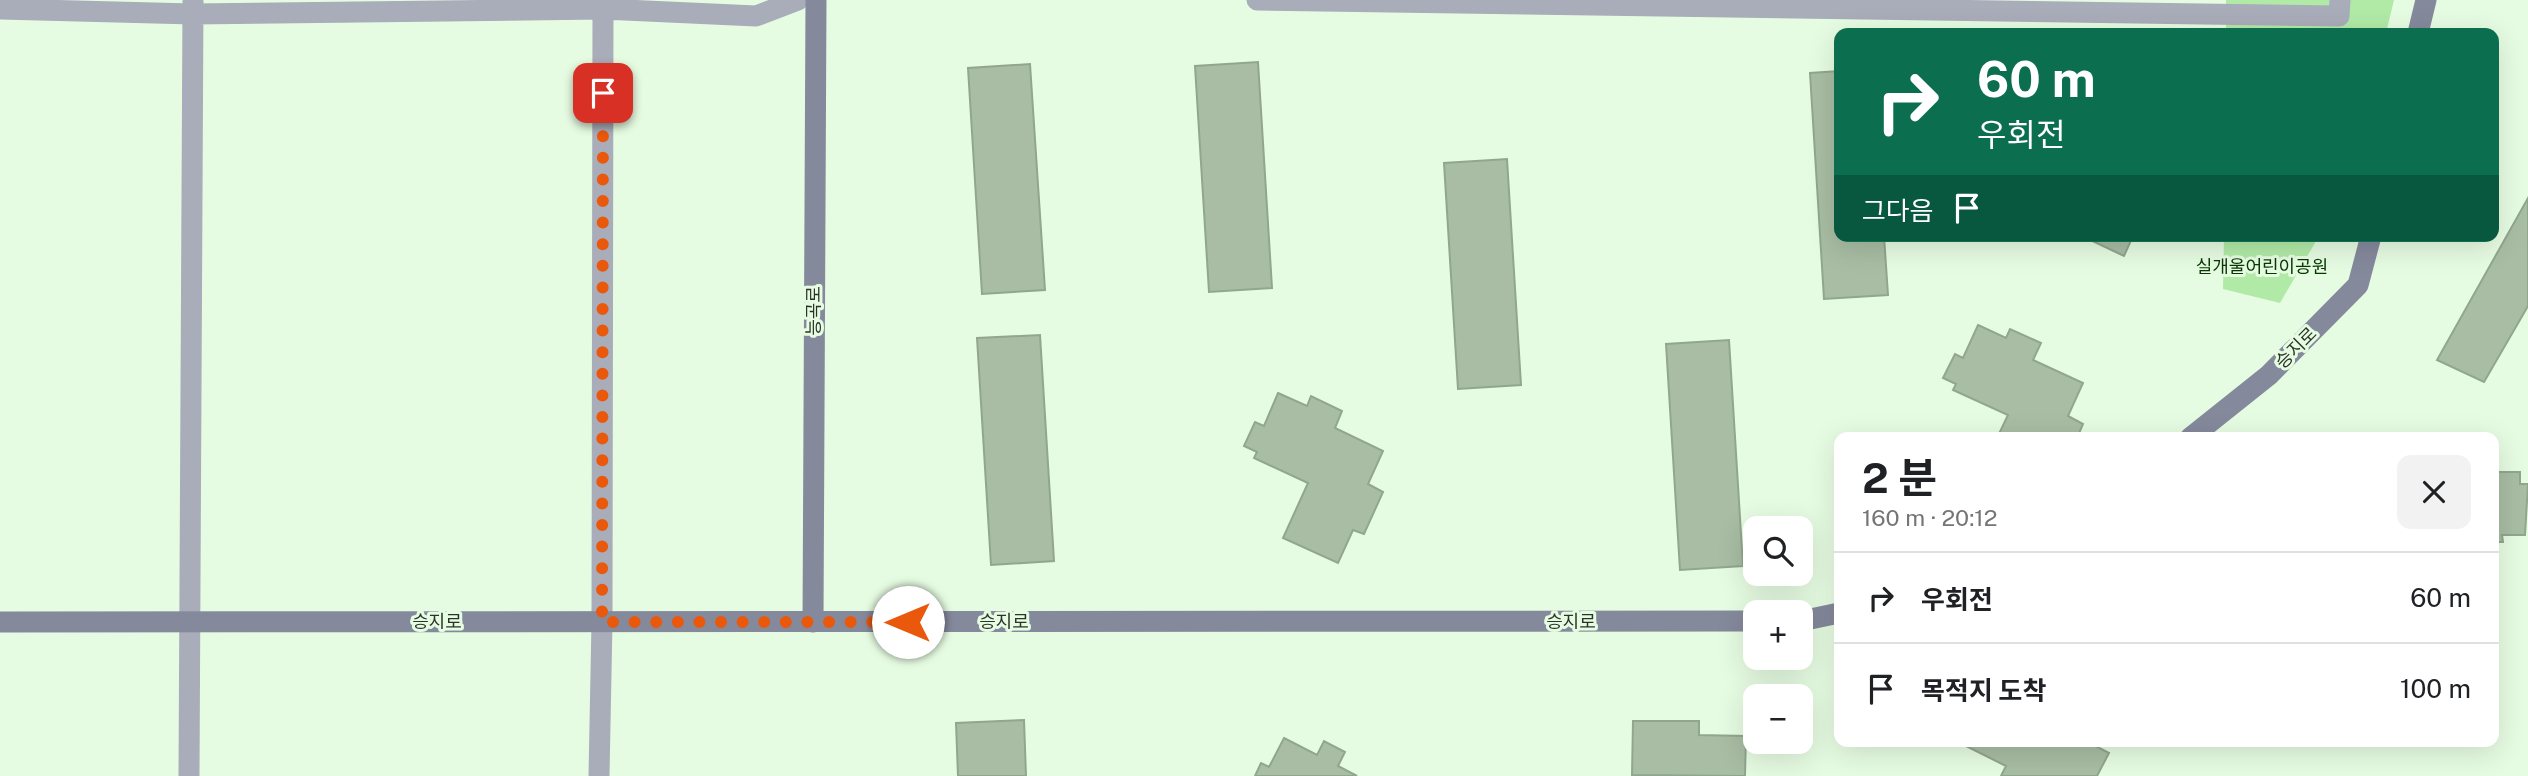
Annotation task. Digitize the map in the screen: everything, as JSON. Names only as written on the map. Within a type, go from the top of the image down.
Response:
[{"type":"street","points":[[0,9],[603,4],[756,16],[798,0]]},
{"type":"street","name":"능곡로","points":[[813,622],[816,0]]},
{"type":"street","points":[[1257,0],[2339,16],[2340,0]]},
{"type":"street","points":[[2419,28],[2426,0]]},
{"type":"street","points":[[599,776],[602,622],[603,4]]},
{"type":"street","points":[[189,776],[193,7]]},
{"type":"street","name":"승지로","points":[[2198,432],[2269,375],[2358,285],[2369,242]]},
{"type":"street","points":[[1813,618],[1834,614]]},
{"type":"street","name":"승지로","points":[[0,622],[1743,621]]},
{"type":"green space","points":[[2226,0],[2394,0],[2387,28],[2226,28]]},
{"type":"green space","name":"실개울어린이공원","points":[[2224,242],[2316,242],[2280,303],[2223,289]]},
{"type":"building","points":[[1258,62],[1272,288],[1209,292],[1195,66]]},
{"type":"building","points":[[1030,64],[1045,290],[982,294],[968,68]]},
{"type":"building","points":[[1834,71],[1834,242],[1884,242],[1888,295],[1824,299],[1810,73]]},
{"type":"building","points":[[1507,159],[1521,385],[1458,389],[1444,163]]},
{"type":"building","points":[[2528,198],[2528,306],[2484,382],[2437,360]]},
{"type":"building","points":[[2095,242],[2130,242],[2124,256]]},
{"type":"building","points":[[1978,325],[2006,338],[2010,329],[2041,343],[2033,360],[2083,383],[2068,416],[2083,424],[2080,432],[2000,432],[2008,415],[1953,390],[1956,384],[1943,378],[1955,354],[1963,358]]},
{"type":"building","points":[[1040,335],[1054,561],[991,565],[977,338]]},
{"type":"building","points":[[1729,340],[1743,566],[1680,570],[1666,344]]},
{"type":"building","points":[[1278,393],[1307,406],[1311,396],[1342,411],[1335,428],[1383,451],[1368,484],[1383,492],[1364,534],[1353,530],[1338,563],[1283,538],[1308,483],[1254,458],[1257,452],[1244,446],[1255,422],[1264,426]]},
{"type":"building","points":[[2499,472],[2520,472],[2520,484],[2528,484],[2525,535],[2502,535],[2503,542],[2499,542]]},
{"type":"building","points":[[1024,720],[1026,776],[958,776],[956,723]]},
{"type":"building","points":[[1633,721],[1699,721],[1699,735],[1743,736],[1745,776],[1632,775]]},
{"type":"building","points":[[1284,738],[1317,755],[1324,741],[1345,752],[1338,766],[1357,776],[1255,776],[1261,763],[1269,767]]},
{"type":"building","points":[[1968,747],[2098,747],[2109,753],[2097,776],[2001,776],[2006,766]]},
{"type":"route","points":[[603,93],[602,622],[908,622]]}]
